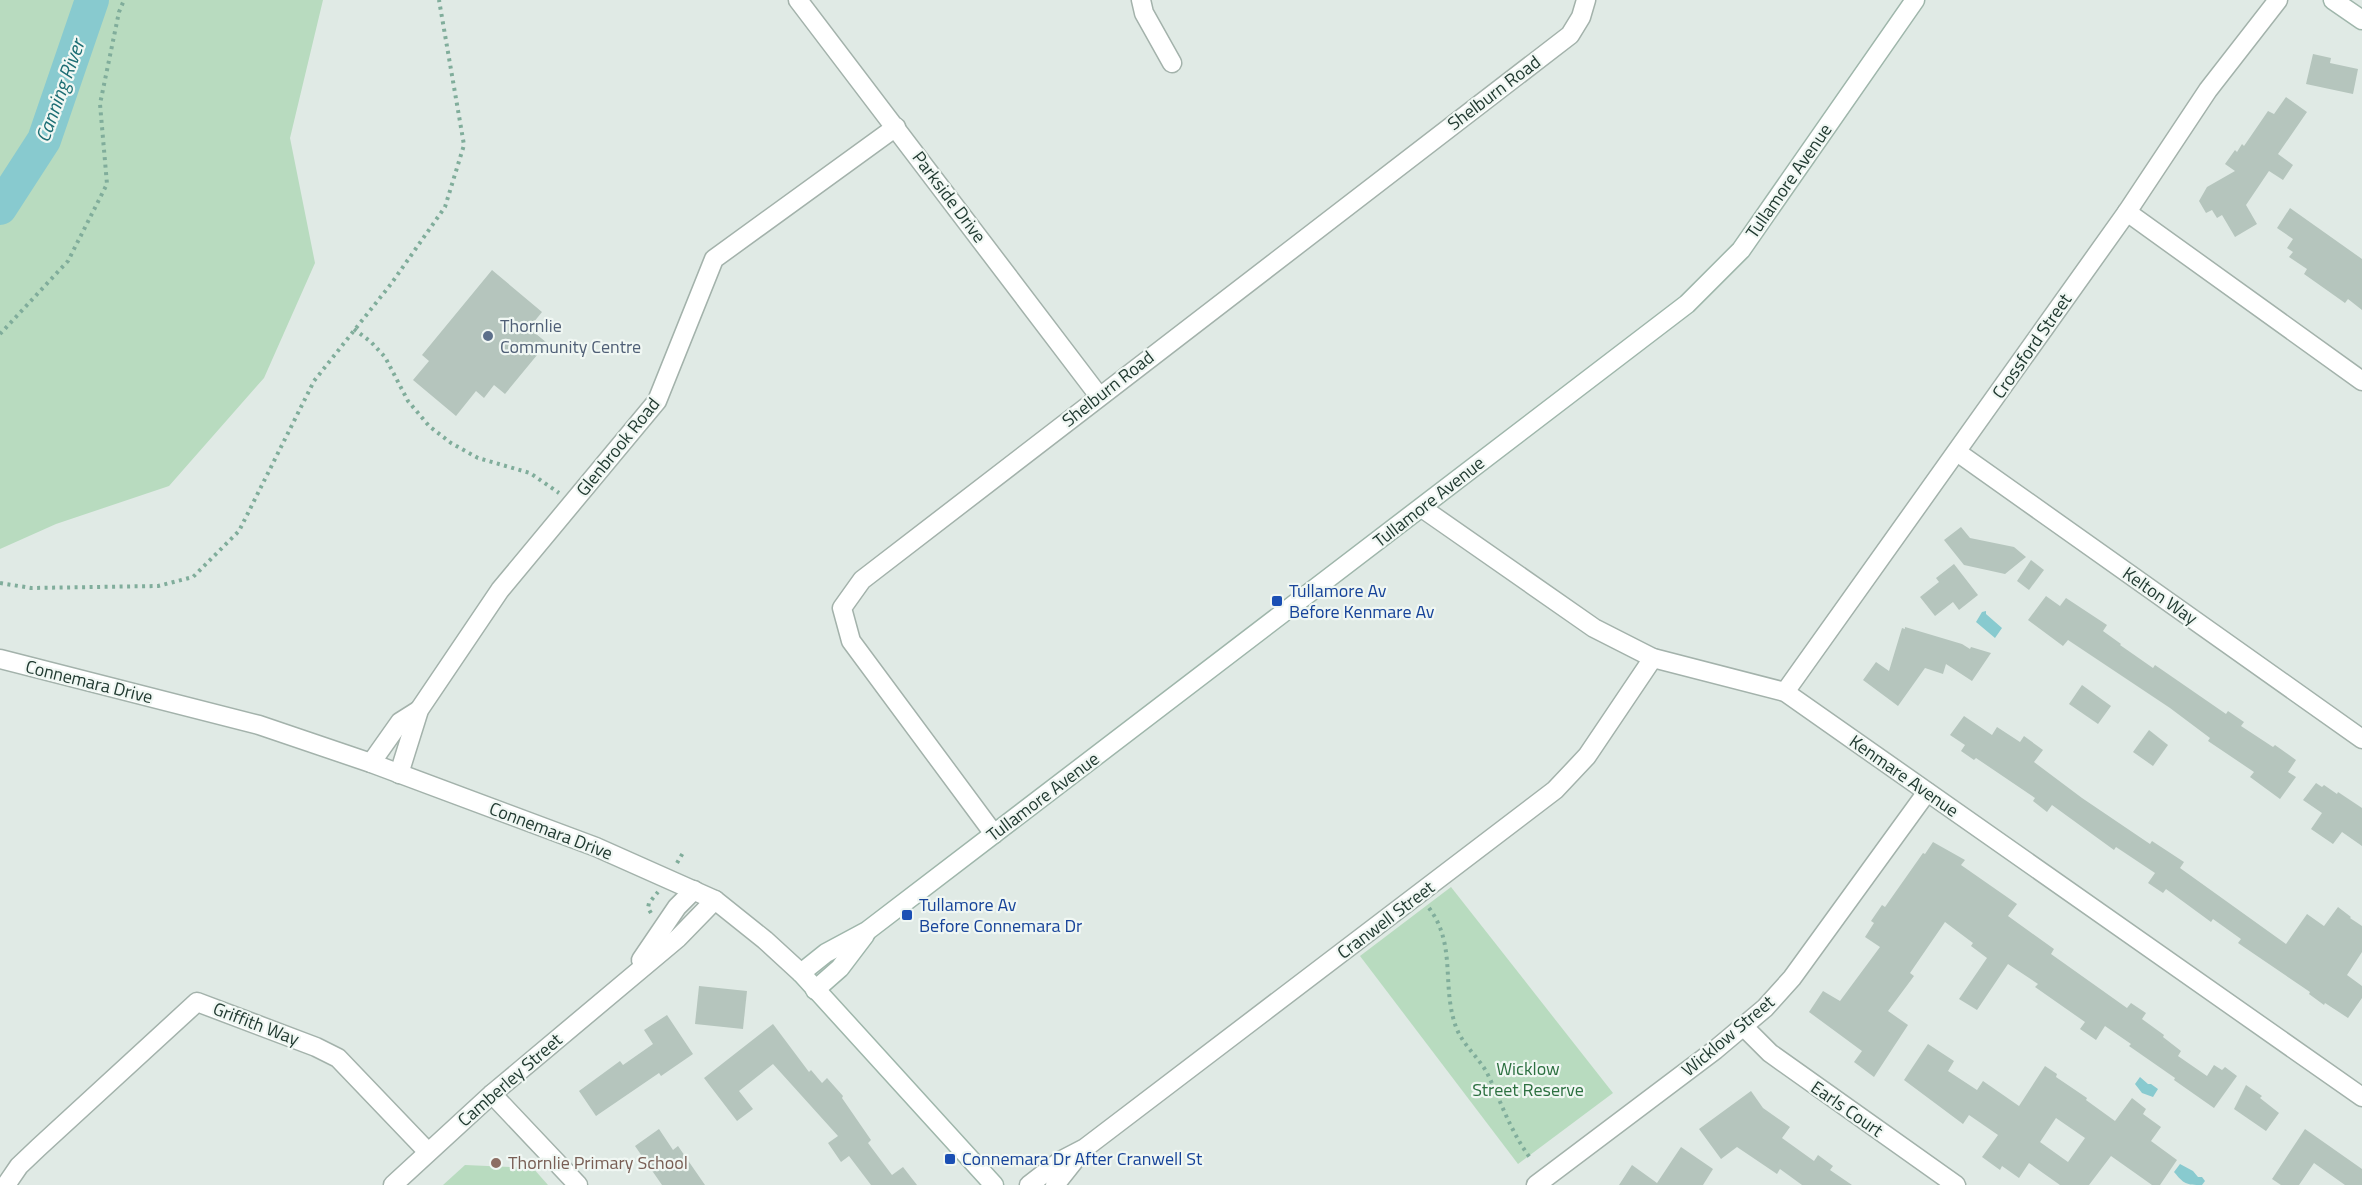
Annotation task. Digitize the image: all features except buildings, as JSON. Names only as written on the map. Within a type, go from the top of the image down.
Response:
[{"type":"street","name":"Parkside Drive","points":[[798,0],[1099,396]]},
{"type":"street","points":[[1141,0],[1144,13],[1172,63]]},
{"type":"street","name":"Shelburn Road","points":[[994,834],[851,641],[842,608],[862,580],[1570,35],[1581,17],[1586,0]]},
{"type":"street","name":"Tullamore Avenue","points":[[801,974],[826,953],[867,931],[1659,327],[1717,276],[1741,250],[1915,0]]},
{"type":"street","name":"Crossford Street","points":[[1785,692],[2127,212],[2208,90],[2278,0]]},
{"type":"street","points":[[2333,0],[2362,20]]},
{"type":"street","name":"Glenbrook Road","points":[[399,774],[419,710],[500,590],[657,401],[714,258],[896,127]]},
{"type":"street","points":[[2127,212],[2362,381]]},
{"type":"street","name":"Kelton Way","points":[[1958,452],[2362,739]]},
{"type":"street","name":"Kenmare Avenue","points":[[1422,508],[1594,627],[1653,658],[1785,692],[2362,1097]]},
{"type":"street","name":"Cranwell Street","points":[[1029,1185],[1060,1161],[1085,1148],[1555,790],[1587,756],[1653,658]]},
{"type":"street","name":"Connemara Drive","points":[[0,659],[258,726],[370,763],[596,847],[715,900],[765,940],[801,974],[994,1185]]},
{"type":"street","name":"Glenbrook Road","points":[[370,763],[400,722],[419,710]]},
{"type":"street","name":"Wicklow Street","points":[[1536,1185],[1744,1027],[1765,1008],[1790,980],[1927,792]]},
{"type":"street","name":"Camberley Street","points":[[630,977],[677,907],[694,890]]},
{"type":"street","name":"Camberley Street","points":[[393,1185],[492,1094],[678,938],[715,900]]},
{"type":"street","name":"Tullamore Avenue","points":[[815,990],[840,968],[867,931]]},
{"type":"street","name":"Griffith Way","points":[[6,1185],[13,1173],[32,1153],[197,1002],[316,1047],[338,1058],[428,1152]]},
{"type":"street","name":"Earls Court","points":[[1744,1027],[1770,1053],[1956,1185]]},
{"type":"street","points":[[492,1094],[578,1185]]},
{"type":"street","name":"Cranwell Street","points":[[1055,1185],[1085,1148]]},
{"type":"path","points":[[0,334],[68,261],[107,184],[100,104],[119,12],[124,0]]},
{"type":"path","points":[[0,583],[31,588],[158,586],[193,577],[239,531],[314,381],[391,284],[445,207],[464,145],[439,0]]},
{"type":"path","points":[[354,329],[385,357],[408,401],[429,426],[451,443],[478,458],[530,473],[573,502]]},
{"type":"path","points":[[1419,895],[1438,920],[1444,936],[1448,960],[1447,982],[1456,1027],[1489,1076],[1502,1111],[1531,1158]]},
{"type":"green space","points":[[0,0],[323,0],[290,138],[315,263],[264,378],[169,486],[56,524],[0,549]]},
{"type":"green space","name":"Wicklow Street Reserve","points":[[1451,887],[1613,1093],[1518,1164],[1360,956]]},
{"type":"green space","name":"Thornlie Primary School","points":[[465,1165],[533,1168],[548,1185],[443,1185]]},
{"type":"water","points":[[1986,611],[1986,614],[2002,628],[1995,638],[1976,622],[1982,612]]},
{"type":"water","points":[[2140,1077],[2158,1089],[2153,1097],[2142,1093],[2135,1084]]},
{"type":"water","points":[[2180,1164],[2193,1171],[2198,1177],[2202,1177],[2205,1181],[2202,1185],[2189,1184],[2180,1179],[2174,1172]]},
{"type":"waterway","name":"Canning River","points":[[0,208],[44,140],[92,0]]},
{"type":"place","name":"Thornlie Community Centre","points":[[488,336]]},
{"type":"place","name":"Tullamore Av Before Kenmare Av","points":[[1277,601]]},
{"type":"place","name":"Tullamore Av Before Connemara Dr","points":[[907,915]]},
{"type":"place","name":"Connemara Dr After Cranwell St","points":[[950,1159]]},
{"type":"place","name":"Thornlie Primary School","points":[[496,1163]]}]
